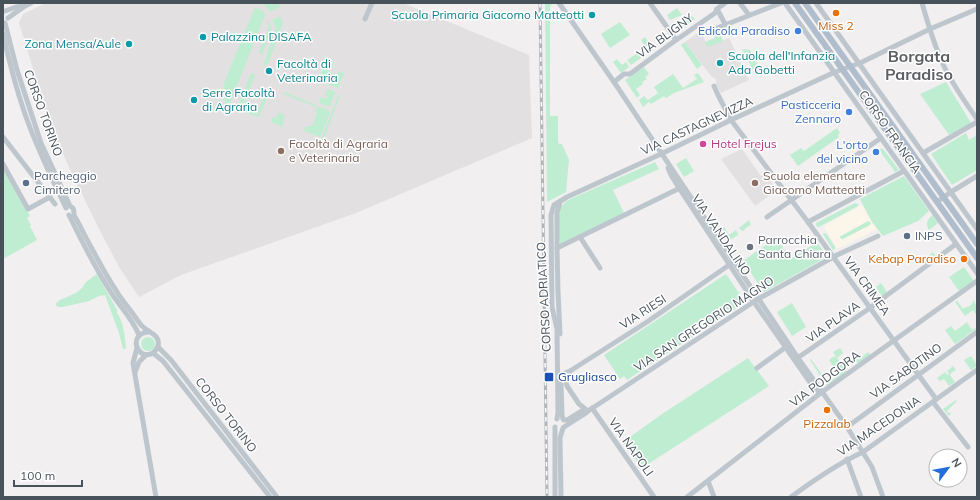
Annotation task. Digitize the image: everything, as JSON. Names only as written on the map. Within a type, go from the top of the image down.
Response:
[{"type":"main road","name":"CORSO FRANCIA","points":[[795,3],[977,258]]},
{"type":"main road","name":"CORSO FRANCIA","points":[[805,3],[977,244]]},
{"type":"street","points":[[25,6],[4,10],[8,14],[8,18],[31,3]]},
{"type":"street","points":[[366,19],[372,3]]},
{"type":"street","name":"VIA VANDALINO","points":[[559,3],[614,82],[786,347],[797,359]]},
{"type":"street","points":[[650,3],[676,40]]},
{"type":"street","name":"VIA BLIGNY","points":[[614,82],[624,74],[630,74],[715,13],[717,9],[725,3]]},
{"type":"street","points":[[740,3],[749,15]]},
{"type":"street","points":[[712,30],[781,3]]},
{"type":"street","name":"CORSO FRANCIA","points":[[785,3],[977,273]]},
{"type":"street","name":"CORSO FRANCIA","points":[[816,3],[977,229]]},
{"type":"street","points":[[922,3],[936,48],[946,71],[977,121],[923,153]]},
{"type":"street","points":[[717,9],[724,22]]},
{"type":"street","name":"VIA CASTAGNEVIZZA","points":[[560,202],[567,197],[835,72],[851,67],[977,9]]},
{"type":"street","points":[[814,16],[822,11]]},
{"type":"street","name":"CORSO TORINO","points":[[8,18],[4,24],[17,70],[41,143],[68,207],[66,213],[71,214],[117,293],[142,326],[158,338],[158,347],[171,360],[277,497]]},
{"type":"street","name":"CORSO TORINO","points":[[3,34],[25,114],[50,174],[68,207]]},
{"type":"street","points":[[3,44],[8,56]]},
{"type":"street","name":"VIA CRIMEA","points":[[714,86],[732,120],[918,374],[934,401],[968,447]]},
{"type":"street","points":[[3,137],[55,204]]},
{"type":"street","points":[[767,217],[881,138]]},
{"type":"street","points":[[3,164],[28,209],[50,197]]},
{"type":"street","points":[[808,222],[904,171]]},
{"type":"street","points":[[937,202],[950,192],[977,176]]},
{"type":"street","name":"CORSO ADRIATICO","points":[[557,248],[681,187]]},
{"type":"street","name":"CORSO ADRIATICO","points":[[560,202],[557,212],[557,248],[560,375],[562,415],[565,424],[560,438],[561,497]]},
{"type":"street","name":"CORSO ADRIATICO","points":[[555,497],[554,423],[557,419],[558,412],[557,329],[552,307],[551,215],[554,205],[560,202]]},
{"type":"street","name":"CORSO TORINO","points":[[68,207],[74,208],[71,214]]},
{"type":"street","name":"CORSO TORINO","points":[[71,214],[102,279],[136,328],[139,335]]},
{"type":"street","name":"VIA SAN GREGORIO MAGNO","points":[[563,428],[756,300],[878,236]]},
{"type":"street","points":[[580,237],[600,268]]},
{"type":"street","name":"VIA PLAVA","points":[[797,359],[870,308],[956,244]]},
{"type":"street","name":"VIA RIESI","points":[[560,375],[570,371],[653,317],[732,263]]},
{"type":"street","name":"VIA PODGORA","points":[[687,497],[822,392],[977,281]]},
{"type":"street","name":"VIA VANDALINO","points":[[756,300],[797,359],[816,391],[822,392],[847,427],[872,468],[883,497]]},
{"type":"street","points":[[149,332],[143,332],[139,335],[136,343],[137,348],[133,363],[156,497]]},
{"type":"street","name":"VIA SABOTINO","points":[[847,427],[977,332]]},
{"type":"street","points":[[137,348],[146,354],[153,353],[158,347]]},
{"type":"street","points":[[757,368],[786,347]]},
{"type":"street","name":"CORSO TORINO","points":[[153,353],[164,361],[270,497]]},
{"type":"street","points":[[135,375],[139,362],[146,354]]},
{"type":"street","name":"VIA MACEDONIA","points":[[791,497],[812,481],[847,459],[863,452],[977,370]]},
{"type":"street","name":"VIA NAPOLI","points":[[570,371],[566,382],[567,386],[579,404],[590,409],[654,497]]},
{"type":"street","name":"VIA SAN GREGORIO MAGNO","points":[[564,420],[567,420],[583,410],[590,409]]},
{"type":"street","points":[[557,419],[560,418],[564,420]]},
{"type":"street","points":[[555,427],[560,429],[563,428]]},
{"type":"street","points":[[847,459],[861,497]]},
{"type":"street","points":[[708,481],[714,497]]},
{"type":"shaded area","name":"Facoltà di Agraria e Veterinaria","points":[[46,3],[403,3],[529,55],[532,138],[356,213],[181,275],[139,297],[119,267],[95,221],[50,124],[19,23],[23,14]]},
{"type":"shaded area","points":[[702,30],[707,47],[729,38],[749,80],[721,93],[716,85],[716,79],[711,76],[685,42]]},
{"type":"shaded area","name":"Scuola elementare Giacomo Matteotti","points":[[742,149],[761,176],[765,174],[777,190],[755,206],[721,159]]},
{"type":"shaded area","points":[[862,205],[877,229],[837,249],[823,226]]},
{"type":"green space","points":[[261,3],[278,3],[280,7],[270,12],[266,6]]},
{"type":"green space","points":[[545,3],[554,3],[550,6],[550,116],[558,116],[558,142],[559,144],[562,144],[569,160],[566,192],[547,202]]},
{"type":"green space","points":[[255,7],[263,11],[265,15],[229,106],[225,105],[224,83]]},
{"type":"green space","points":[[677,8],[682,15],[670,20],[667,15]]},
{"type":"green space","points":[[280,16],[283,23],[268,64],[263,66],[276,28],[272,20]]},
{"type":"green space","points":[[692,16],[695,19],[678,31],[673,24]]},
{"type":"green space","points":[[269,22],[272,29],[262,55],[259,52],[269,27],[267,23]]},
{"type":"green space","points":[[620,22],[630,35],[610,48],[601,34]]},
{"type":"green space","points":[[718,29],[723,41],[707,47],[705,42],[715,38],[713,31]]},
{"type":"green space","points":[[645,37],[653,49],[649,52],[641,40]]},
{"type":"green space","points":[[685,42],[702,65],[697,69],[681,45]]},
{"type":"green space","points":[[742,49],[750,50],[757,63],[753,70]]},
{"type":"green space","points":[[638,53],[641,58],[631,65],[627,60]]},
{"type":"green space","points":[[617,59],[622,65],[626,62],[629,67],[621,73],[613,62]]},
{"type":"green space","points":[[644,67],[649,74],[645,77],[647,79],[642,82],[643,84],[636,89],[640,95],[637,98],[625,80]]},
{"type":"green space","points":[[323,69],[337,75],[339,71],[344,74],[338,88],[328,84],[329,82],[320,78]]},
{"type":"green space","points":[[251,73],[255,75],[245,101],[248,107],[257,111],[255,116],[237,109]]},
{"type":"green space","points":[[698,73],[704,82],[674,93],[666,98],[664,96],[651,104],[649,102],[643,107],[639,100],[644,96],[648,100],[658,93],[654,87],[673,74],[683,88],[697,79],[694,75]]},
{"type":"green space","points":[[946,82],[971,123],[949,135],[920,94]]},
{"type":"green space","points":[[328,89],[335,92],[330,107],[319,103],[321,97],[327,99],[328,96],[325,95]]},
{"type":"green space","points":[[266,91],[269,92],[259,117],[256,116]]},
{"type":"green space","points":[[284,92],[316,105],[316,107],[283,94]]},
{"type":"green space","points":[[339,94],[340,96],[324,138],[319,144]]},
{"type":"green space","points":[[318,106],[330,112],[320,137],[304,131],[306,126],[309,127],[313,125],[317,113],[315,112]]},
{"type":"green space","points":[[233,107],[237,109],[236,113],[232,111]]},
{"type":"green space","points":[[278,112],[285,115],[283,127],[271,122],[273,117],[276,118]]},
{"type":"green space","points":[[837,128],[840,133],[838,135],[839,137],[798,166],[790,155],[801,148],[804,151]]},
{"type":"green space","points":[[966,133],[969,140],[977,135],[977,170],[952,185],[931,154]]},
{"type":"green space","points":[[882,148],[899,170],[895,172],[879,150]]},
{"type":"green space","points":[[686,158],[694,171],[684,177],[676,164]]},
{"type":"green space","points":[[655,162],[659,169],[613,190],[624,213],[560,245],[558,226],[559,211],[565,202]]},
{"type":"green space","points":[[3,168],[30,216],[27,218],[37,240],[3,259]]},
{"type":"green space","points":[[904,176],[929,211],[918,221],[883,236],[872,222],[860,199]]},
{"type":"green space","points":[[855,203],[858,204],[858,206],[817,227],[816,223]]},
{"type":"green space","points":[[933,215],[938,223],[929,230],[927,222]]},
{"type":"green space","points":[[749,220],[751,225],[742,231],[739,228]]},
{"type":"green space","points":[[868,221],[871,223],[870,225],[841,239],[840,236]]},
{"type":"green space","points":[[724,227],[729,235],[736,230],[738,235],[730,240],[722,228]]},
{"type":"green space","points":[[826,233],[835,247],[833,250],[823,234]]},
{"type":"green space","points":[[776,238],[791,259],[817,242],[827,257],[764,292],[743,261]]},
{"type":"green space","points":[[933,252],[936,257],[925,265],[922,261]]},
{"type":"green space","points":[[964,267],[974,281],[959,291],[949,277]]},
{"type":"green space","points":[[97,274],[117,310],[124,330],[126,349],[123,349],[119,333],[105,295],[89,301],[63,307],[58,307],[55,304],[60,300],[76,293],[86,282]]},
{"type":"green space","points":[[726,274],[745,302],[627,380],[624,376],[620,379],[604,355]]},
{"type":"green space","points":[[881,283],[887,292],[882,296],[876,287]]},
{"type":"green space","points":[[973,300],[977,306],[976,315],[973,310],[965,316],[955,302],[957,301],[963,309],[972,304]]},
{"type":"green space","points":[[792,303],[806,327],[792,336],[777,312]]},
{"type":"green space","points":[[967,322],[972,330],[975,328],[976,329],[955,344],[945,330],[951,326],[955,331]]},
{"type":"green space","points":[[145,337],[151,337],[155,341],[155,347],[151,351],[145,351],[141,347],[141,341]]},
{"type":"green space","points":[[840,348],[843,353],[837,358],[847,372],[827,386],[810,360],[811,359],[828,383],[839,375],[829,360],[836,357],[833,352]]},
{"type":"green space","points":[[868,352],[871,355],[858,364],[851,354],[853,353],[858,360]]},
{"type":"green space","points":[[971,356],[977,366],[971,370],[964,360]]},
{"type":"green space","points":[[748,358],[769,386],[642,468],[623,442],[662,414]]},
{"type":"green space","points":[[953,366],[956,370],[950,375],[955,382],[949,386],[944,379],[940,381],[937,378],[945,372],[947,375],[949,374],[947,371]]},
{"type":"green space","points":[[956,400],[957,401],[947,411],[951,414],[949,416],[943,409]]},
{"type":"railway","points":[[540,3],[547,497]]},
{"type":"place","name":"Miss 2","points":[[836,13]]},
{"type":"place","name":"Scuola Primaria Giacomo Matteotti","points":[[592,15]]},
{"type":"place","name":"Edicola Paradiso","points":[[798,31]]},
{"type":"place","name":"Palazzina DISAFA","points":[[203,37]]},
{"type":"place","name":"Zona Mensa/Aule","points":[[129,44]]},
{"type":"place","name":"Scuola dell'Infanzia Ada Gobetti","points":[[720,63]]},
{"type":"place","name":"Facoltà di Veterinaria","points":[[269,71]]},
{"type":"place","name":"Serre Facoltà di Agraria","points":[[194,100]]},
{"type":"place","name":"Pasticceria Zennaro","points":[[849,112]]},
{"type":"place","name":"Hotel Frejus","points":[[703,144]]},
{"type":"place","name":"Facoltà di Agraria e Veterinaria","points":[[281,151]]},
{"type":"place","name":"L'orto del vicino","points":[[876,152]]},
{"type":"place","name":"Parcheggio Cimitero","points":[[26,183]]},
{"type":"place","name":"Scuola elementare Giacomo Matteotti","points":[[755,183]]},
{"type":"place","name":"INPS","points":[[907,236]]},
{"type":"place","name":"Parrocchia Santa Chiara","points":[[750,247]]},
{"type":"place","name":"Kebap Paradiso","points":[[964,259]]},
{"type":"place","name":"Grugliasco","points":[[549,377]]},
{"type":"place","name":"Pizzalab","points":[[827,410]]},
{"type":"district","name":"Borgata Paradiso","points":[[919,65]]}]
